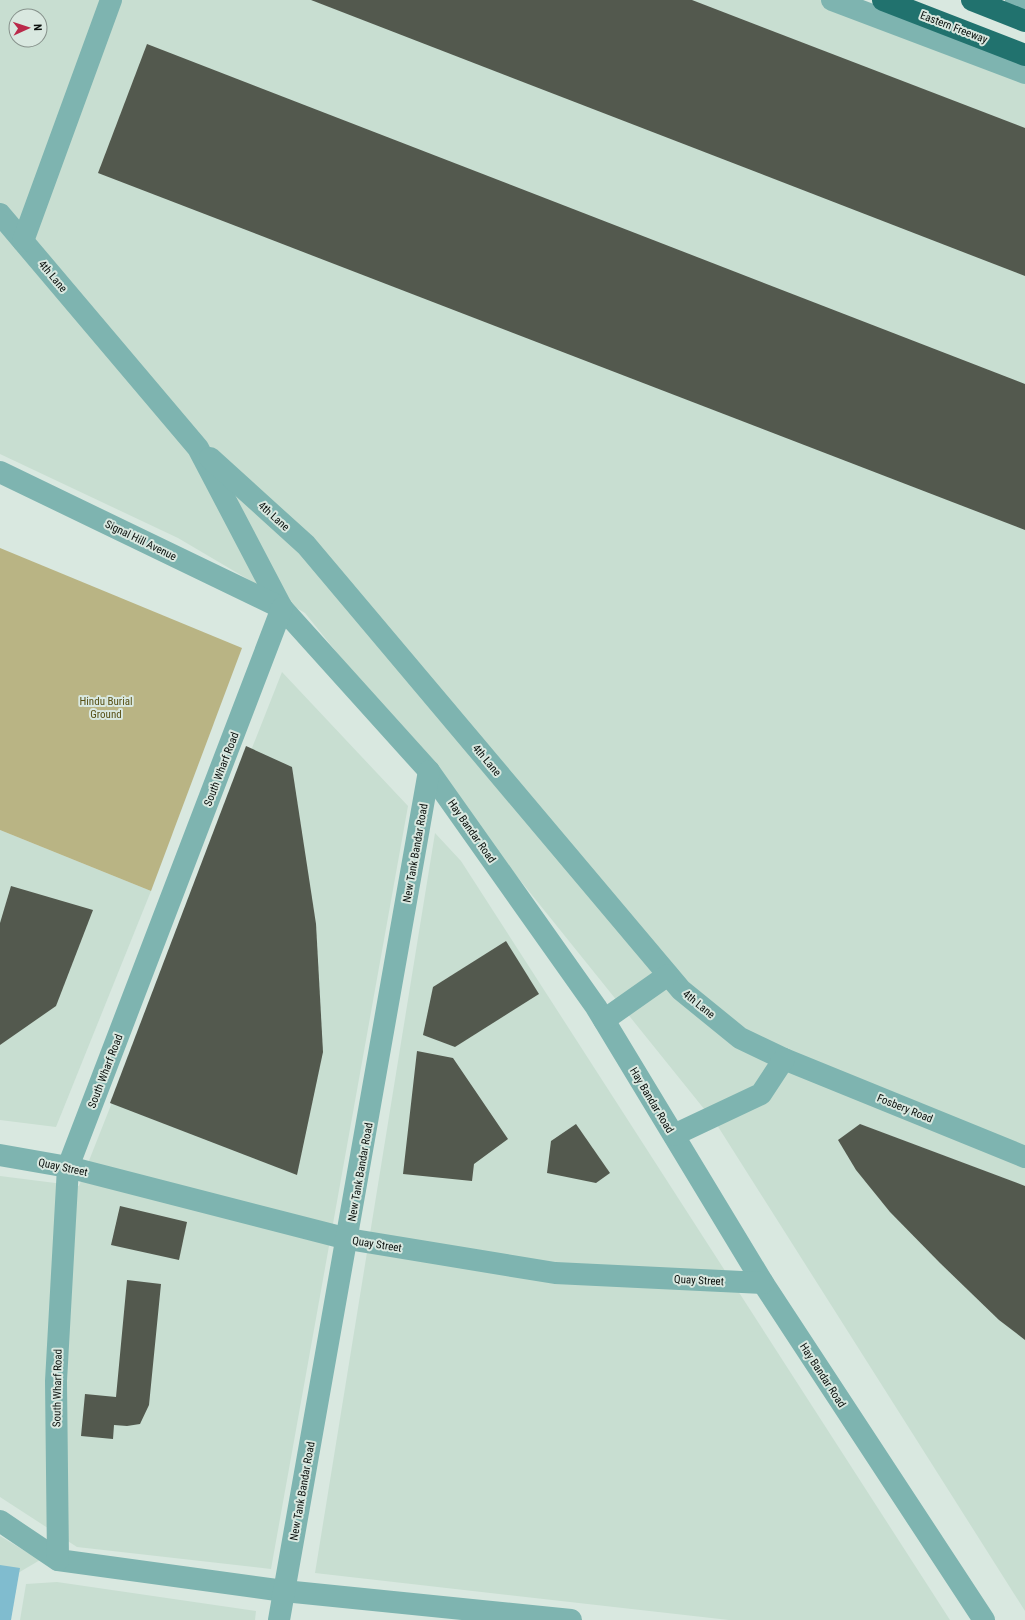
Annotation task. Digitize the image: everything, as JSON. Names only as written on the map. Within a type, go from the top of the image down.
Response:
[{"type":"highway","name":"Eastern Freeway","points":[[883,0],[1025,55]]},
{"type":"highway","points":[[972,0],[1025,21]]},
{"type":"street","points":[[23,241],[111,0]]},
{"type":"street","points":[[832,0],[1025,72]]},
{"type":"street","points":[[1016,0],[1025,3]]},
{"type":"street","name":"4th Lane","points":[[0,214],[198,448],[306,545],[681,990],[740,1038],[784,1059]]},
{"type":"street","name":"4th Lane","points":[[198,448],[282,608]]},
{"type":"street","name":"Signal Hill Avenue","points":[[0,472],[282,608]]},
{"type":"street","name":"Hay Bandar Road","points":[[282,608],[429,771],[604,1020],[763,1282],[984,1620]]},
{"type":"street","name":"South Wharf Road","points":[[58,1560],[56,1381],[68,1167],[282,608]]},
{"type":"street","name":"New Tank Bandar Road","points":[[280,1620],[429,771]]},
{"type":"street","points":[[604,1020],[668,975]]},
{"type":"street","points":[[674,1135],[761,1094],[784,1059]]},
{"type":"street","name":"Fosbery Road","points":[[784,1059],[1025,1158]]},
{"type":"street","name":"Quay Street","points":[[0,1155],[68,1167],[348,1239],[555,1273],[763,1282]]},
{"type":"street","points":[[0,1521],[58,1560],[284,1591],[571,1620]]},
{"type":"shaded area","points":[[0,0],[834,0],[1025,74],[1025,1611],[717,1125],[305,613],[178,538],[0,454]]},
{"type":"shaded area","points":[[282,672],[408,806],[271,1569],[77,1547],[0,1497],[0,1176],[79,1186]]},
{"type":"shaded area","points":[[0,830],[151,891],[56,1127],[0,1120]]},
{"type":"shaded area","points":[[435,833],[461,861],[950,1620],[729,1620],[315,1573]]},
{"type":"shaded area","points":[[0,1536],[40,1560],[18,1573],[0,1570]]},
{"type":"shaded area","points":[[57,1582],[256,1611],[255,1620],[20,1620],[26,1584]]},
{"type":"green space","name":"Hindu Burial Ground","points":[[0,548],[242,648],[151,891],[0,830]]},
{"type":"water","points":[[0,1565],[20,1568],[11,1620],[0,1620]]},
{"type":"building","points":[[311,0],[692,0],[1025,128],[1025,276]]},
{"type":"building","points":[[147,44],[1025,384],[1025,530],[98,173]]},
{"type":"building","points":[[246,746],[292,767],[316,924],[323,1052],[297,1175],[110,1103]]},
{"type":"building","points":[[11,886],[93,910],[56,1006],[0,1045],[0,923]]},
{"type":"building","points":[[506,941],[539,994],[455,1047],[423,1035],[433,987]]},
{"type":"building","points":[[417,1051],[453,1058],[508,1139],[474,1164],[472,1181],[403,1174]]},
{"type":"building","points":[[576,1124],[610,1173],[596,1183],[547,1173],[551,1141]]},
{"type":"building","points":[[860,1124],[1025,1186],[1025,1340],[999,1320],[940,1263],[890,1212],[856,1170],[838,1140]]},
{"type":"building","points":[[120,1206],[187,1222],[179,1260],[111,1245]]},
{"type":"building","points":[[127,1280],[161,1284],[149,1405],[140,1424],[127,1426],[114,1425],[113,1439],[81,1436],[85,1394],[116,1397]]}]
